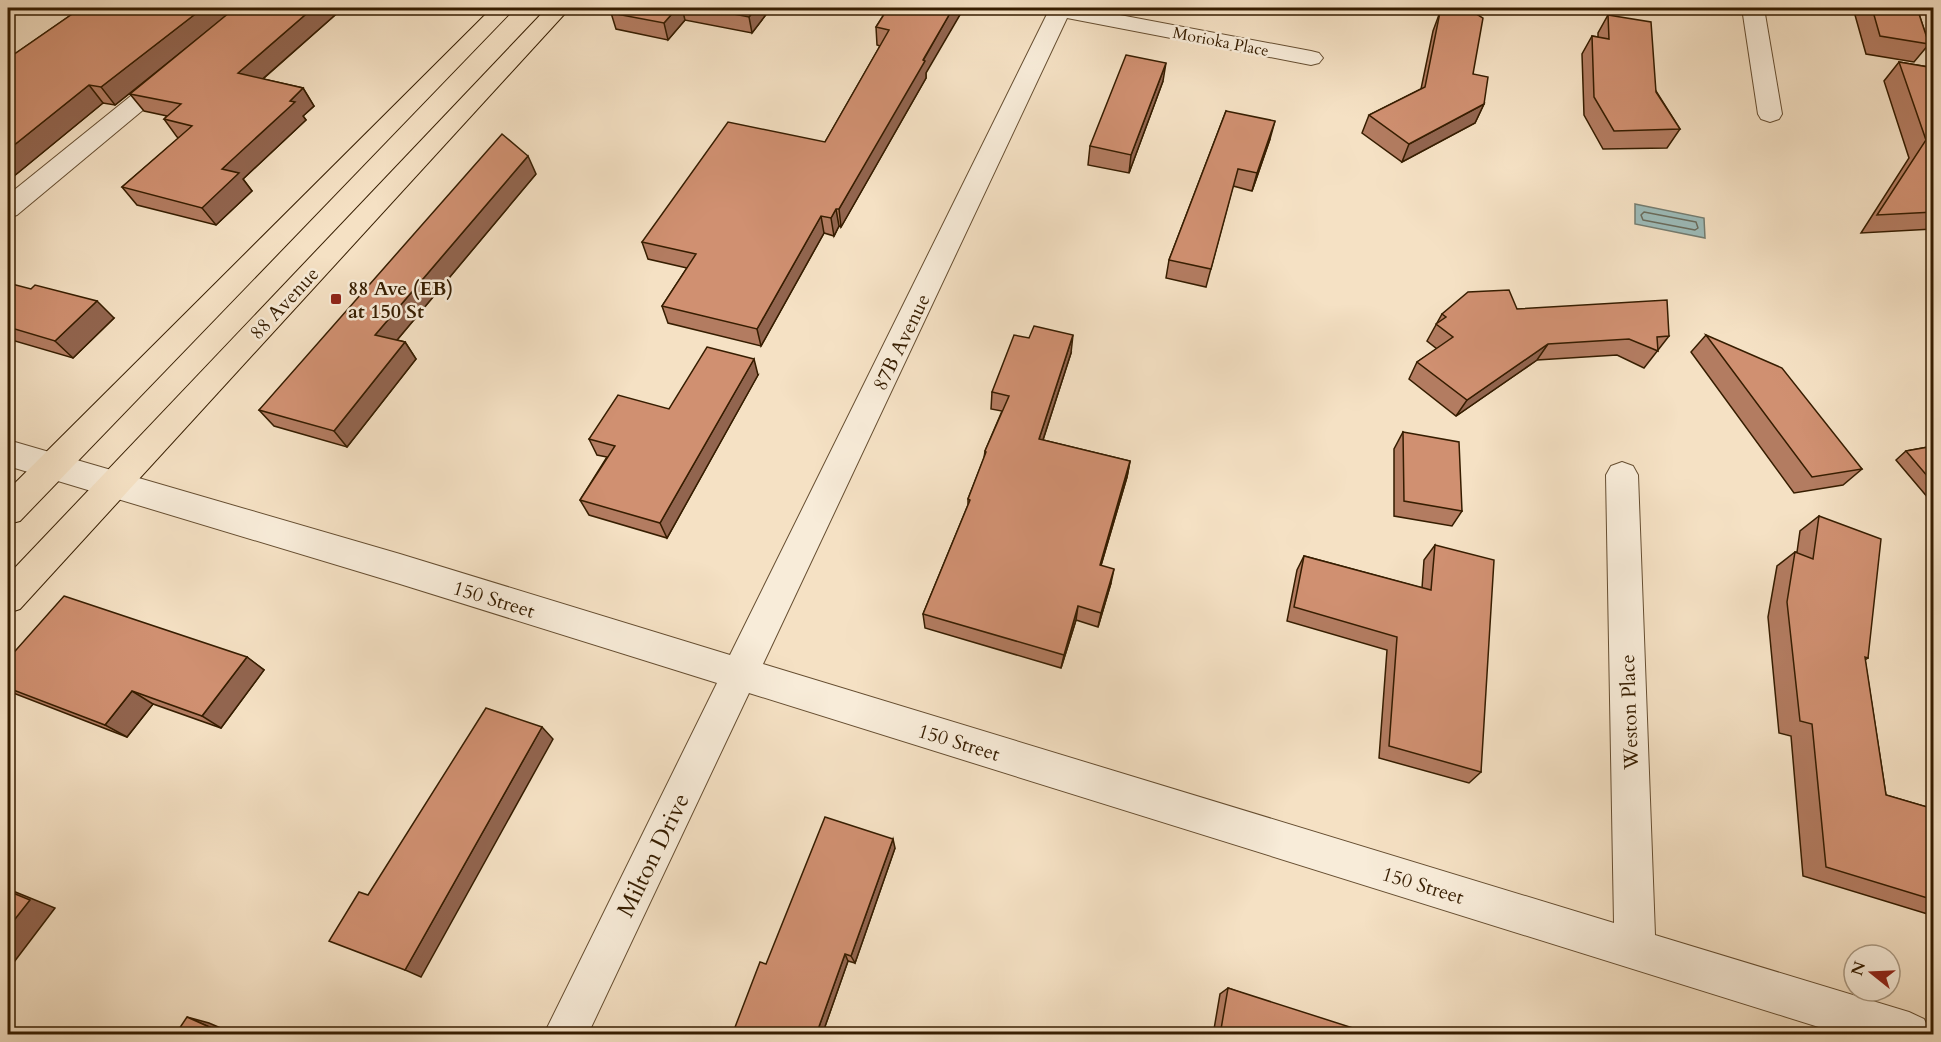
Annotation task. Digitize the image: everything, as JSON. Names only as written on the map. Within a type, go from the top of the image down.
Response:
[{"type":"main road","points":[[8,511],[504,8]]},
{"type":"main road","name":"88 Avenue","points":[[8,598],[559,8]]},
{"type":"street","points":[[1753,8],[1770,114]]},
{"type":"street","name":"Morioka Place","points":[[1060,9],[1311,58]]},
{"type":"street","name":"87B Avenue","points":[[740,676],[1060,9]]},
{"type":"street","points":[[8,209],[189,60]]},
{"type":"street","name":"150 Street","points":[[8,453],[51,468],[400,569],[740,676],[1909,1035]]},
{"type":"street","name":"Weston Place","points":[[1622,475],[1635,950]]},
{"type":"street","name":"Milton Drive","points":[[566,1035],[740,676]]},
{"type":"water","points":[[1635,204],[1704,218],[1705,238],[1635,224]]},
{"type":"building","points":[[81,8],[203,8],[101,87],[89,85],[8,150],[8,54],[13,55]]},
{"type":"building","points":[[235,8],[313,8],[238,73],[303,88],[290,101],[295,102],[222,169],[239,173],[202,208],[122,187],[192,126],[164,119],[181,104],[130,94]]},
{"type":"building","points":[[615,8],[677,8],[664,23],[611,13]]},
{"type":"building","points":[[702,8],[756,8],[749,17]]},
{"type":"building","points":[[888,8],[953,8],[839,209],[836,209],[831,218],[821,216],[757,329],[662,306],[696,254],[642,242],[728,122],[825,142],[889,30],[876,27]]},
{"type":"building","points":[[1452,8],[1467,8],[1483,18],[1473,74],[1488,77],[1484,104],[1409,144],[1369,115],[1425,87],[1440,12]]},
{"type":"building","points":[[1872,8],[1917,8],[1929,44],[1880,36]]},
{"type":"building","points":[[1608,15],[1651,22],[1656,92],[1680,129],[1614,131],[1594,97],[1592,36],[1609,39]]},
{"type":"building","points":[[1126,55],[1166,63],[1131,155],[1090,146]]},
{"type":"building","points":[[1899,62],[1934,68],[1934,212],[1877,215],[1926,140]]},
{"type":"building","points":[[1226,111],[1275,121],[1257,173],[1238,169],[1211,269],[1169,260]]},
{"type":"building","points":[[502,134],[528,156],[375,335],[405,342],[334,431],[259,410]]},
{"type":"building","points":[[8,283],[31,289],[35,285],[97,301],[55,341],[8,327]]},
{"type":"building","points":[[1509,290],[1517,309],[1667,300],[1669,336],[1657,337],[1658,351],[1629,339],[1548,344],[1467,400],[1417,362],[1453,337],[1436,324],[1446,317],[1442,314],[1468,292]]},
{"type":"building","points":[[1034,326],[1073,335],[1039,439],[1130,461],[1100,565],[1114,569],[1101,613],[1078,606],[1064,655],[923,614],[970,500],[968,499],[985,451],[1009,396],[992,392],[1014,335],[1029,338]]},
{"type":"building","points":[[1706,335],[1782,368],[1862,469],[1812,477]]},
{"type":"building","points":[[707,347],[754,359],[660,523],[580,500],[615,446],[589,439],[618,395],[669,409]]},
{"type":"building","points":[[1403,432],[1459,442],[1462,511],[1404,501]]},
{"type":"building","points":[[1934,446],[1934,484],[1906,451]]},
{"type":"building","points":[[1819,516],[1881,539],[1868,658],[1865,657],[1886,795],[1934,809],[1934,900],[1826,867],[1812,724],[1800,721],[1787,602],[1795,552],[1813,559]]},
{"type":"building","points":[[1435,545],[1494,560],[1481,772],[1389,746],[1397,637],[1294,607],[1304,556],[1431,590]]},
{"type":"building","points":[[64,596],[247,657],[202,716],[132,691],[105,725],[8,688],[8,659]]},
{"type":"building","points":[[486,708],[542,727],[405,970],[329,941],[359,892],[368,895]]},
{"type":"building","points":[[825,817],[893,839],[851,956],[845,954],[816,1035],[732,1035],[760,962],[766,964]]},
{"type":"building","points":[[8,891],[30,900],[8,928]]},
{"type":"building","points":[[1228,988],[1356,1029],[1355,1034],[1357,1035],[1220,1035]]},
{"type":"building","points":[[187,1017],[227,1035],[175,1035]]},
{"type":"place","name":"88 Ave (EB) at 150 St","points":[[336,299]]}]
